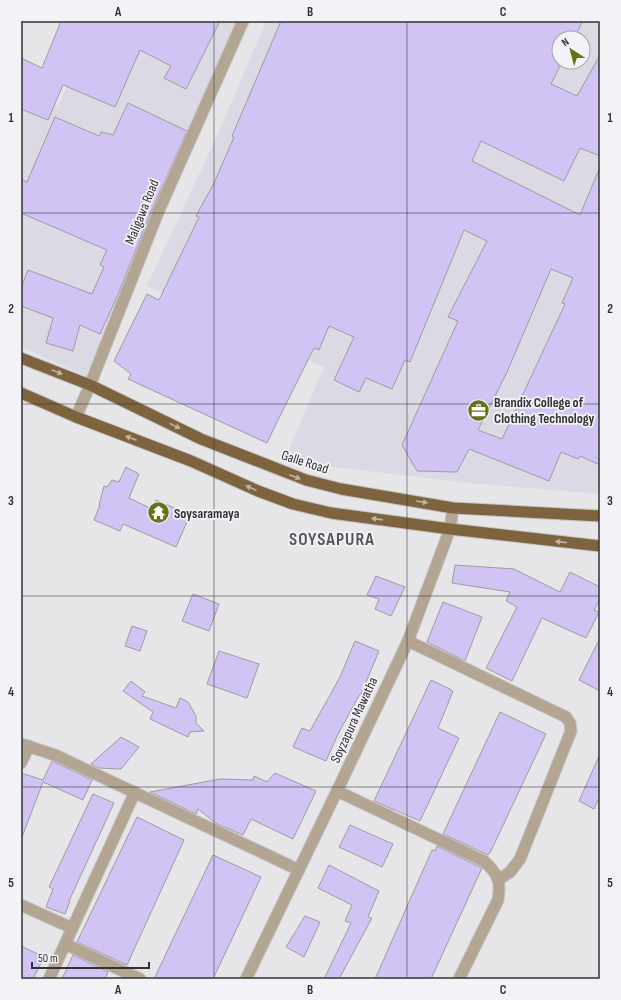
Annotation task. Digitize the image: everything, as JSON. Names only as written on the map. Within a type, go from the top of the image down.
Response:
[{"type":"highway","name":"Galle Road","points":[[21,358],[90,385],[201,439],[306,480],[341,489],[453,508],[600,516]]},
{"type":"highway","points":[[21,393],[76,417],[191,461],[258,491],[293,504],[331,513],[450,530],[600,546]]},
{"type":"street","name":"Maligawa Road","points":[[76,417],[90,385],[158,210],[243,21]]},
{"type":"street","name":"Soyzapura Mawatha","points":[[246,979],[408,640],[450,530],[453,508]]},
{"type":"street","points":[[408,640],[566,718],[570,723],[571,731],[520,859],[510,872],[498,880]]},
{"type":"street","points":[[21,763],[25,745],[55,755],[299,870]]},
{"type":"street","points":[[336,791],[484,861],[494,871],[500,889],[498,900],[459,979]]},
{"type":"street","points":[[49,979],[135,792]]},
{"type":"street","points":[[21,905],[72,928]]},
{"type":"street","points":[[65,944],[140,979]]},
{"type":"shaded area","points":[[96,21],[251,21],[86,376],[21,347],[21,92],[58,106]]},
{"type":"shaded area","points":[[266,21],[600,21],[600,494],[468,483],[284,461],[324,367],[147,286],[216,138]]},
{"type":"building","points":[[61,21],[220,21],[186,89],[164,78],[171,66],[140,50],[115,107],[63,85],[48,120],[21,109],[21,58],[42,68]]},
{"type":"building","points":[[281,21],[583,21],[578,30],[551,30],[551,70],[558,70],[551,84],[577,96],[600,55],[600,156],[580,148],[564,181],[481,141],[472,161],[580,215],[600,167],[600,465],[580,456],[578,459],[561,452],[549,481],[469,449],[457,472],[417,471],[402,445],[458,321],[448,317],[487,241],[464,230],[410,362],[405,360],[392,389],[366,378],[359,392],[334,380],[354,337],[329,326],[319,350],[314,348],[267,443],[128,379],[131,374],[114,361],[147,294],[159,300],[199,217],[196,216],[214,183],[234,137],[232,136]],"holes":[[[551,269],[573,278],[562,303],[565,304],[502,439],[478,430],[507,372]]]},
{"type":"building","points":[[128,103],[187,131],[153,207],[117,297],[100,334],[80,325],[73,351],[46,343],[53,318],[21,306],[21,288],[28,270],[92,294],[104,267],[100,265],[107,250],[21,213],[21,179],[27,182],[55,117],[99,136],[101,132],[113,135]]},
{"type":"building","points":[[126,467],[139,474],[129,498],[152,509],[156,500],[190,515],[176,547],[123,524],[120,531],[94,520],[100,505],[104,486],[107,487],[112,480],[119,482]]},
{"type":"building","points":[[455,565],[514,569],[560,592],[570,572],[600,587],[600,599],[594,610],[599,612],[586,638],[542,618],[512,681],[486,668],[517,607],[506,601],[510,592],[452,583]]},
{"type":"building","points":[[376,576],[405,587],[391,616],[375,609],[379,599],[367,595]]},
{"type":"building","points":[[193,594],[219,604],[209,631],[182,621]]},
{"type":"building","points":[[443,602],[482,617],[465,661],[427,642]]},
{"type":"building","points":[[132,626],[147,631],[140,651],[125,646]]},
{"type":"building","points":[[600,638],[600,691],[579,680]]},
{"type":"building","points":[[355,641],[379,651],[361,694],[338,734],[326,761],[293,747],[302,728],[310,731],[340,677]]},
{"type":"building","points":[[219,651],[259,664],[247,698],[207,684]]},
{"type":"building","points":[[431,680],[453,691],[438,728],[459,738],[420,821],[374,801]]},
{"type":"building","points":[[131,681],[145,692],[142,696],[176,708],[180,698],[188,702],[196,716],[196,723],[204,731],[190,732],[188,737],[150,719],[153,712],[123,691]]},
{"type":"building","points":[[500,712],[546,734],[488,855],[443,834]]},
{"type":"building","points":[[121,737],[139,747],[121,769],[98,768],[91,764]]},
{"type":"building","points":[[600,754],[600,796],[594,809],[579,801]]},
{"type":"building","points":[[52,761],[92,780],[83,800],[43,782],[21,837],[21,773],[43,780]]},
{"type":"building","points":[[275,773],[316,791],[293,839],[251,819],[243,835],[217,824],[198,809],[196,814],[150,792],[220,779],[253,780],[254,776],[267,782]]},
{"type":"building","points":[[93,794],[114,803],[69,901],[65,914],[46,907],[53,889],[49,887]]},
{"type":"building","points":[[137,817],[184,840],[127,965],[77,942]]},
{"type":"building","points":[[350,825],[393,844],[382,867],[339,847]]},
{"type":"building","points":[[437,846],[482,868],[431,979],[375,979],[432,850],[435,851]]},
{"type":"building","points":[[213,855],[261,877],[213,979],[154,979]]},
{"type":"building","points":[[329,865],[379,891],[368,917],[372,918],[339,979],[324,979],[351,923],[345,921],[352,905],[318,888]]},
{"type":"building","points":[[305,916],[320,922],[304,957],[286,947]]},
{"type":"building","points":[[21,946],[44,957],[33,979],[21,979]]},
{"type":"building","points":[[73,955],[108,972],[105,979],[62,979]]},
{"type":"place","name":"Brandix College of Clothing Technology","points":[[478,410]]},
{"type":"place","name":"Soysaramaya","points":[[158,513]]},
{"type":"district","name":"SOYSAPURA","points":[[332,539]]}]
